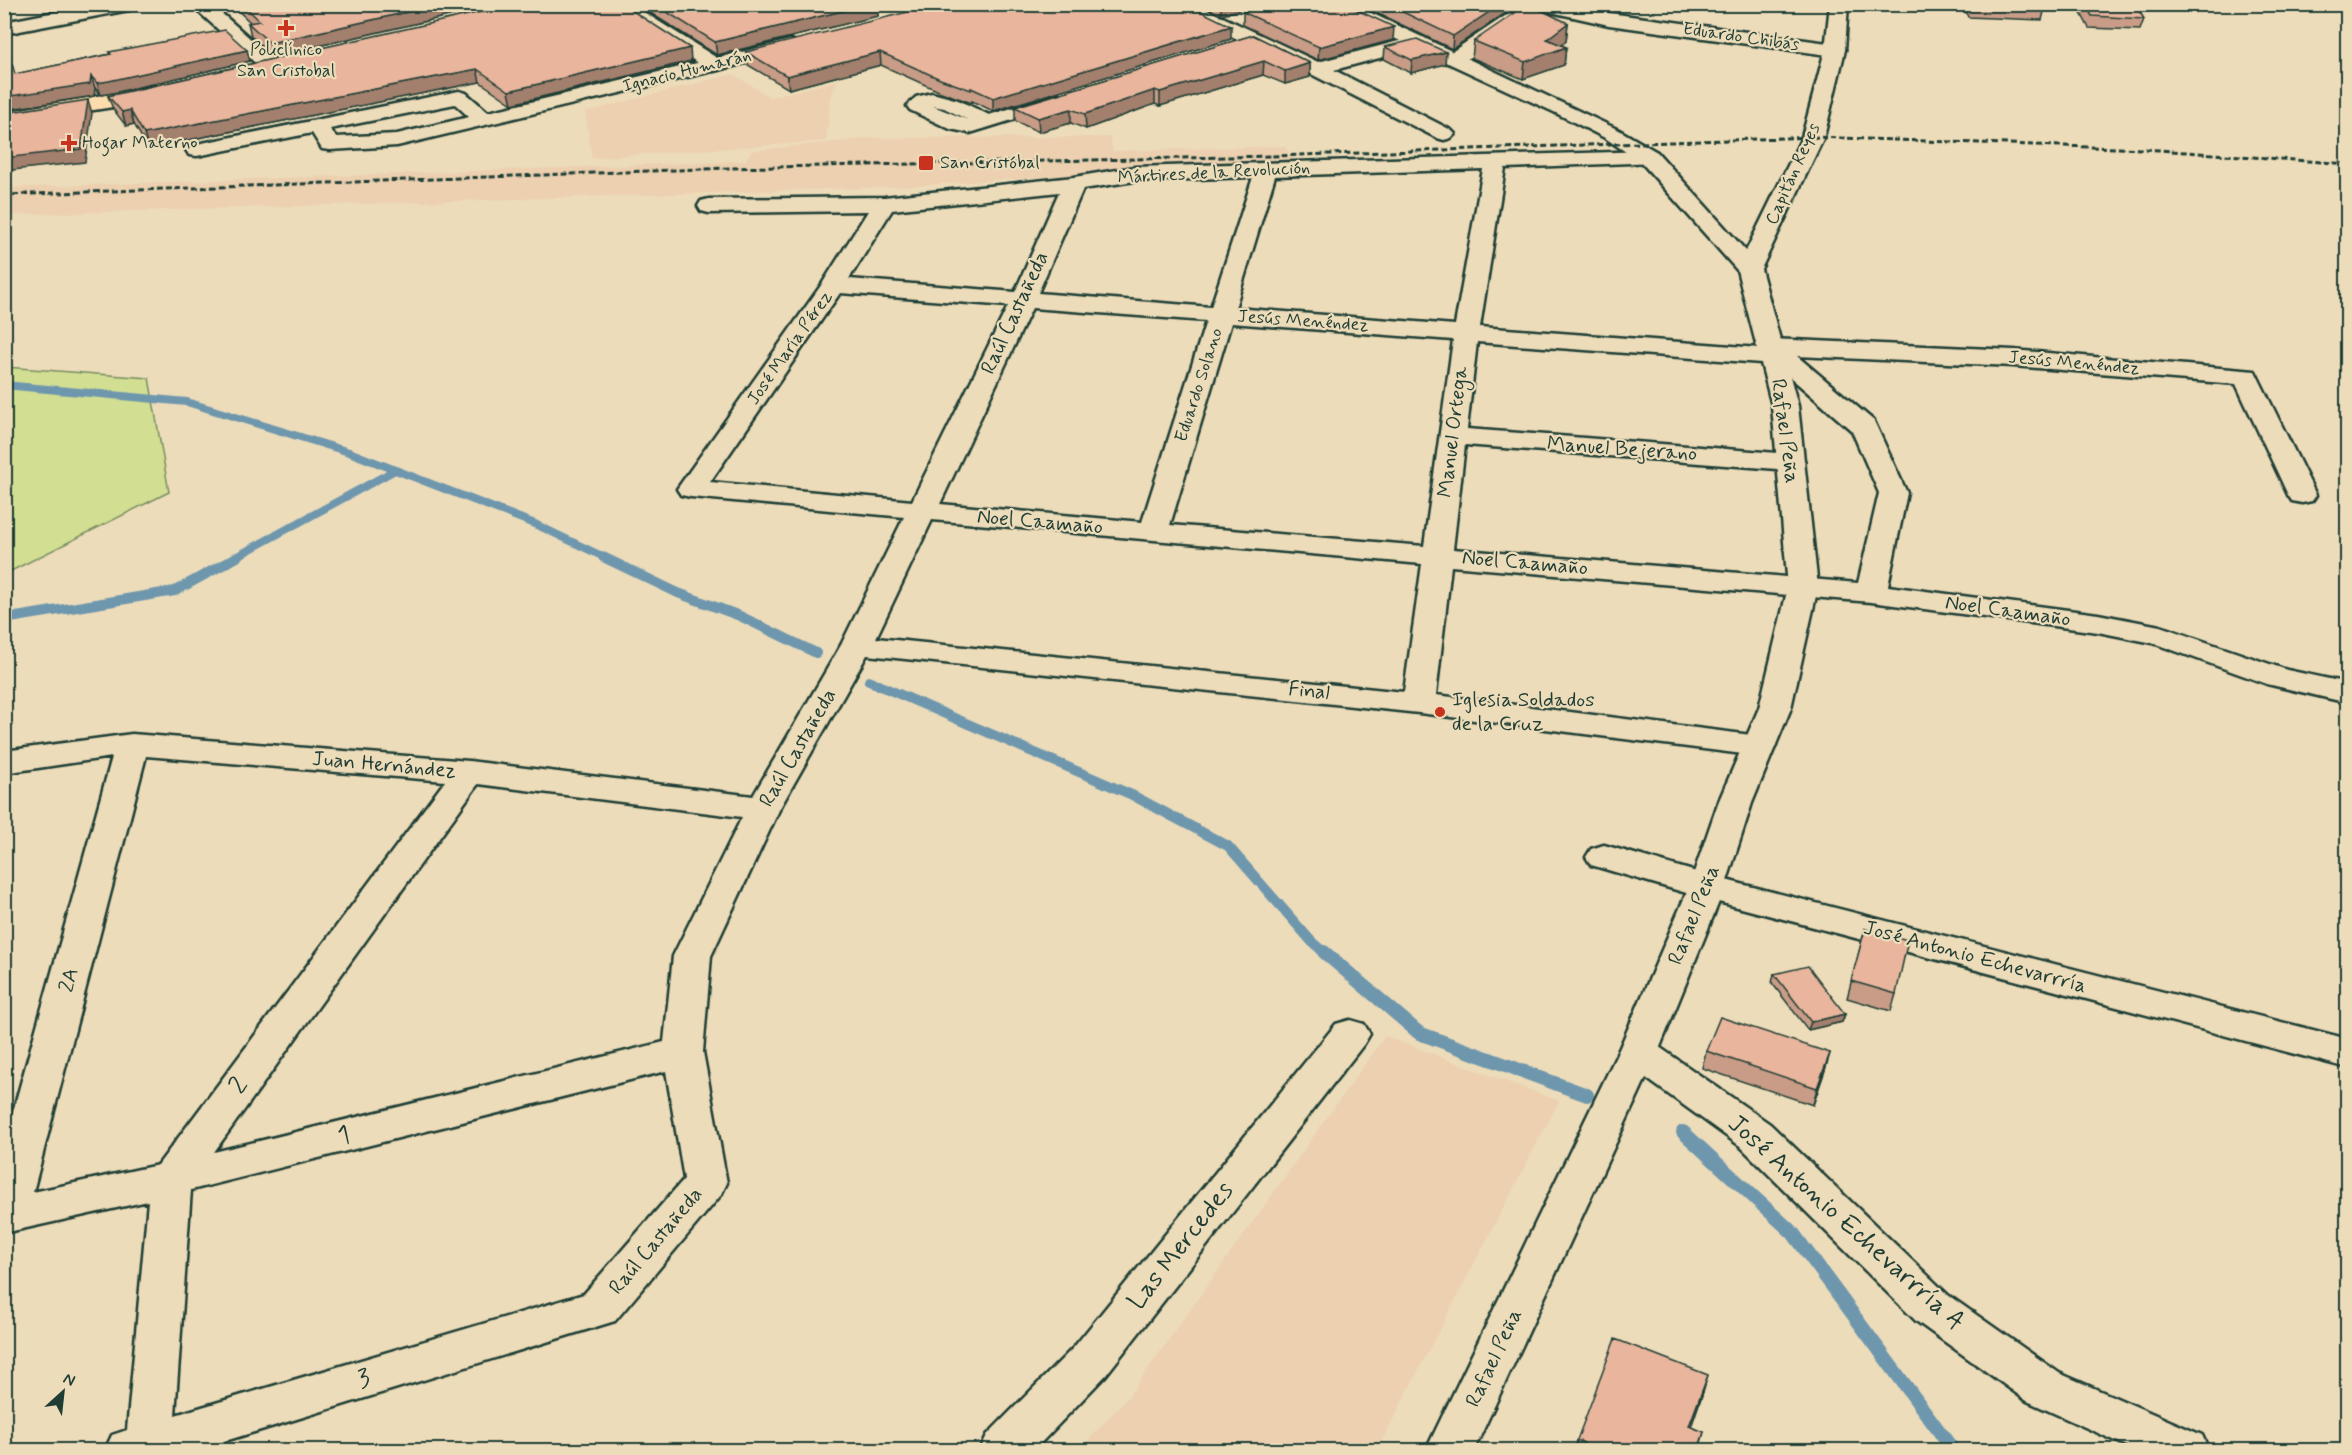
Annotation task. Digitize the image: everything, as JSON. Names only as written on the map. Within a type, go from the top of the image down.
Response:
[{"type":"main road","points":[[248,71],[293,61]]},
{"type":"main road","points":[[4,118],[107,102],[170,88]]},
{"type":"street","points":[[4,28],[129,4]]},
{"type":"street","points":[[199,4],[270,66]]},
{"type":"street","points":[[617,4],[714,65]]},
{"type":"street","points":[[1179,4],[1316,69],[1444,134]]},
{"type":"street","name":"Rafael Peña","points":[[1336,4],[1561,108],[1612,134],[1649,157],[1749,269],[1785,406],[1803,587],[1775,708],[1736,802],[1707,887],[1638,1052],[1450,1450]]},
{"type":"street","points":[[1454,58],[1536,4]]},
{"type":"street","name":"Eduardo Chibás","points":[[1540,4],[1609,20],[1835,50]]},
{"type":"street","name":"Capitán Reyes","points":[[1749,269],[1813,137],[1835,50],[1839,4]]},
{"type":"street","points":[[1218,23],[1251,15]]},
{"type":"street","points":[[1232,46],[1254,40]]},
{"type":"street","points":[[1316,69],[1418,42]]},
{"type":"street","name":"Ignacio Humarán","points":[[317,125],[330,144],[397,140],[802,43]]},
{"type":"street","points":[[987,122],[1076,94]]},
{"type":"street","points":[[197,150],[459,97],[485,120]]},
{"type":"street","name":"Mártires de la Revolución","points":[[709,206],[884,204],[1074,184],[1135,174],[1495,164],[1649,157]]},
{"type":"street","name":"Manuel Ortega","points":[[1419,703],[1466,333],[1495,164]]},
{"type":"street","name":"Eduardo Solano","points":[[1153,532],[1266,170]]},
{"type":"street","name":"Raúl Castañeda","points":[[599,1308],[706,1183],[683,1052],[692,956],[763,808],[857,645],[1023,301],[1074,184]]},
{"type":"street","name":"José María Pérez","points":[[691,489],[833,285],[884,204]]},
{"type":"street","name":"Jesús Menéndez","points":[[833,285],[1466,333],[1772,352],[2013,358],[2247,377],[2302,495]]},
{"type":"street","name":"Rafael Peña","points":[[1772,352],[1864,427],[1893,493],[1872,593]]},
{"type":"street","name":"Manuel Bejerano","points":[[1452,436],[1791,462]]},
{"type":"street","name":"Noel Caamaño","points":[[691,489],[920,512],[1872,593],[2098,623],[2160,635],[2278,677],[2348,693]]},
{"type":"street","name":"Final","points":[[857,645],[1419,703],[1759,747]]},
{"type":"street","name":"Juan Hernández","points":[[4,762],[132,744],[469,772],[763,808]]},
{"type":"street","name":"2A","points":[[5,1216],[132,744]]},
{"type":"street","name":"2","points":[[171,1179],[469,772]]},
{"type":"street","name":"José Antonio Echevarrría","points":[[1604,857],[1707,887],[2348,1054]]},
{"type":"street","name":"Las Mercedes","points":[[1004,1450],[1090,1361],[1350,1034]]},
{"type":"street","name":"1","points":[[5,1216],[171,1179],[683,1052]]},
{"type":"street","name":"José Antonio Echevarrría A","points":[[1638,1052],[1755,1135],[1932,1308],[2043,1387],[2185,1450]]},
{"type":"street","points":[[143,1448],[171,1179]]},
{"type":"street","name":"3","points":[[143,1448],[599,1308]]},
{"type":"shaded area","points":[[733,74],[769,97],[837,81],[831,96],[826,141],[592,158],[585,112]]},
{"type":"shaded area","points":[[1110,137],[1113,151],[1285,146],[1292,160],[898,187],[5,215],[4,188],[745,161],[751,151],[871,138]]},
{"type":"shaded area","points":[[1385,1036],[1559,1101],[1377,1450],[1079,1450],[1128,1397]]},
{"type":"green space","points":[[5,367],[149,378],[169,492],[5,574]]},
{"type":"building","points":[[242,4],[443,4],[270,43],[248,23],[260,21]]},
{"type":"building","points":[[517,4],[622,4],[690,48],[509,91],[477,69],[144,134],[130,110],[122,112],[108,96]]},
{"type":"building","points":[[654,4],[871,4],[715,42]]},
{"type":"building","points":[[940,4],[1186,4],[1231,26],[993,98],[971,88],[971,90],[940,79],[880,52],[787,76],[746,52]]},
{"type":"building","points":[[1274,4],[1344,4],[1394,27],[1319,47],[1243,12]]},
{"type":"building","points":[[1386,4],[1501,4],[1453,36]]},
{"type":"building","points":[[1528,4],[1568,23],[1547,39],[1566,47],[1525,62],[1474,41]]},
{"type":"building","points":[[2085,4],[2135,4],[2144,19],[2092,16]]},
{"type":"building","points":[[225,30],[247,50],[109,81],[97,83],[91,76],[90,84],[4,97],[4,65],[12,64],[15,74],[111,54],[109,52]]},
{"type":"building","points":[[1253,35],[1310,63],[1285,71],[1264,61],[1160,92],[1155,90],[1085,114],[1071,109],[1038,118],[1015,107]]},
{"type":"building","points":[[1417,39],[1446,52],[1412,60],[1385,47]]},
{"type":"building","points":[[88,100],[81,149],[4,158],[4,113]]},
{"type":"building","points":[[1865,929],[1908,940],[1896,994],[1851,981]]},
{"type":"building","points":[[1808,966],[1845,1014],[1811,1022],[1774,974]]},
{"type":"building","points":[[1720,1017],[1830,1053],[1817,1088],[1706,1051]]},
{"type":"building","points":[[1615,1339],[1708,1375],[1689,1426],[1704,1432],[1698,1450],[1581,1450],[1584,1443],[1577,1440]]},
{"type":"waterway","points":[[4,385],[187,402],[349,452],[535,524],[606,558]]},
{"type":"waterway","points":[[234,558],[395,470]]},
{"type":"waterway","points":[[4,619],[175,591],[237,557]]},
{"type":"waterway","points":[[603,557],[678,593],[740,616],[816,653]]},
{"type":"waterway","points":[[869,681],[1132,795],[1228,846],[1312,942],[1326,954]]},
{"type":"waterway","points":[[1324,952],[1419,1033],[1587,1095]]},
{"type":"waterway","points":[[1683,1132],[1793,1233],[1953,1450]]},
{"type":"railway","points":[[4,195],[730,168],[1273,156],[1813,137],[2145,149],[2348,164]]},
{"type":"place","name":"Policlínico San Cristobal","points":[[286,28]]},
{"type":"place","name":"Hogar Materno","points":[[69,143]]},
{"type":"place","name":"San Cristóbal","points":[[926,163]]},
{"type":"place","name":"Iglesia Soldados de la Cruz","points":[[1440,712]]}]
